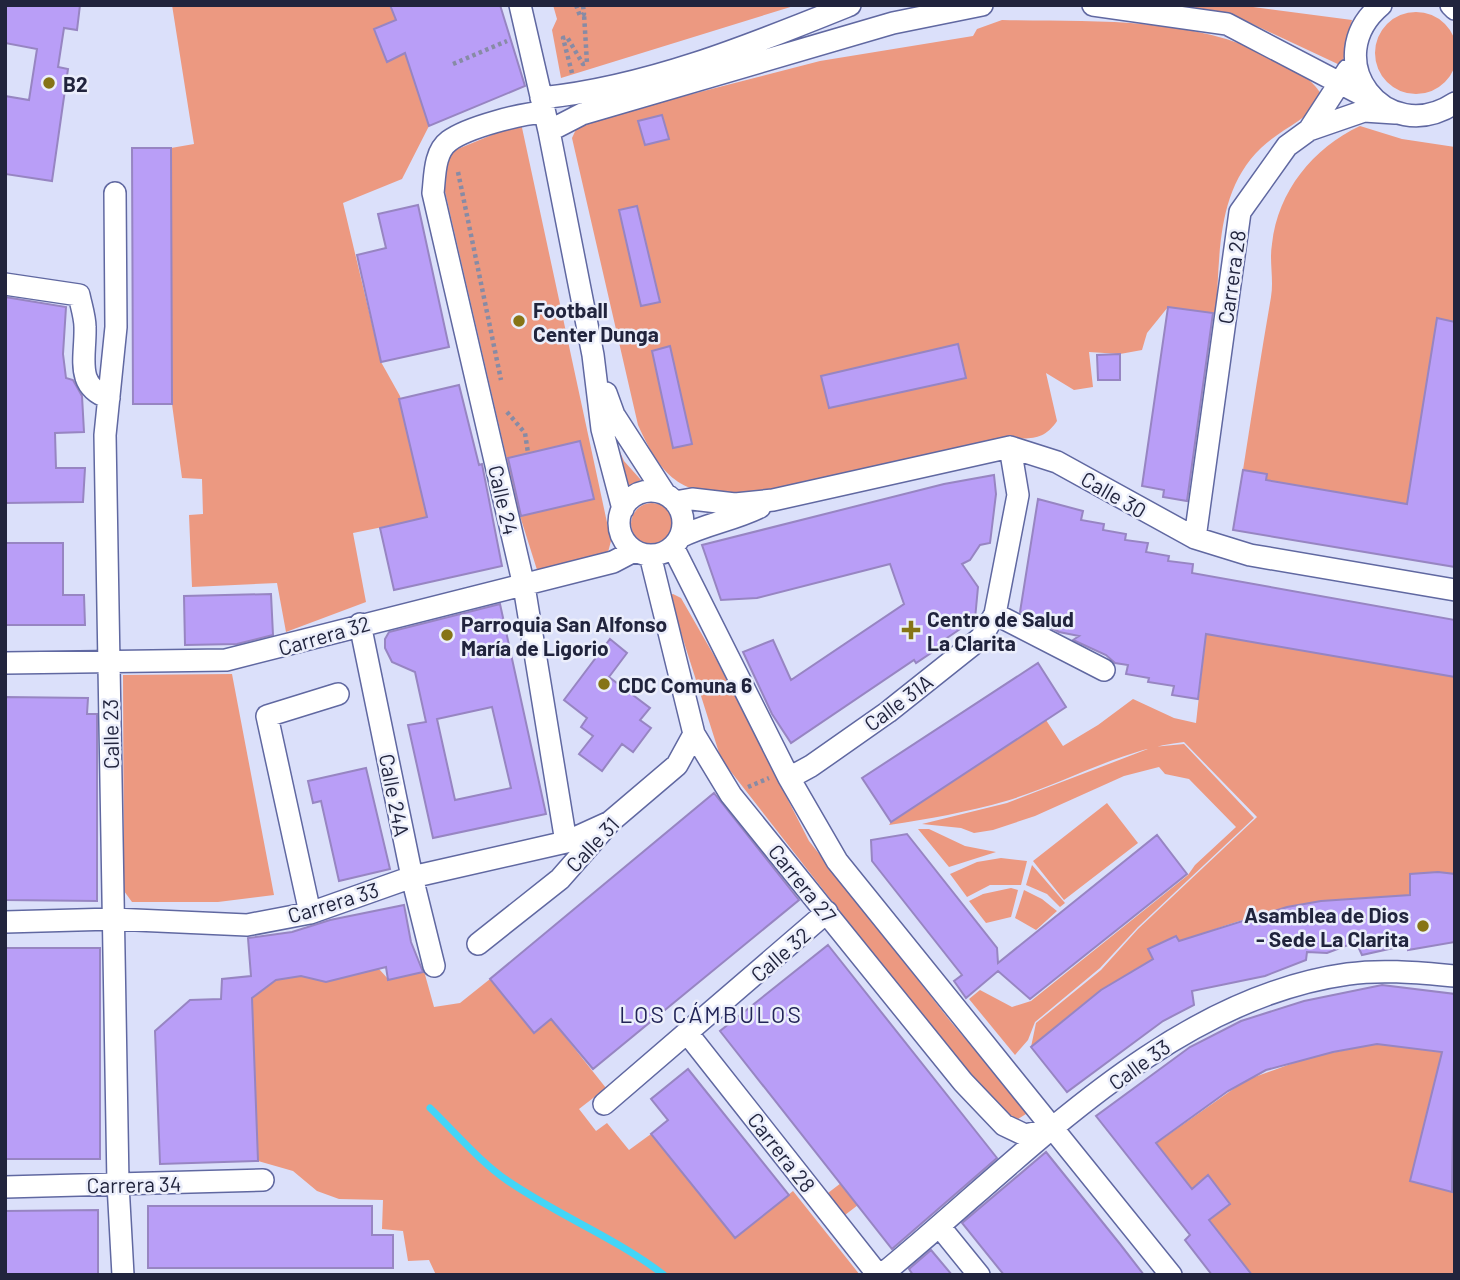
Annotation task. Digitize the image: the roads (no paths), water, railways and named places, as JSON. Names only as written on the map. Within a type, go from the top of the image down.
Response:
[{"type":"street","points":[[520,5],[545,114],[593,355],[602,429],[623,509]]},
{"type":"street","points":[[545,114],[577,95],[727,55],[849,5]]},
{"type":"street","points":[[545,114],[582,114],[893,23],[982,5]]},
{"type":"street","points":[[1093,5],[1227,24],[1333,84],[1386,108]]},
{"type":"street","points":[[1381,5],[1362,14],[1355,58],[1361,82],[1386,108]]},
{"type":"street","points":[[1451,5],[1455,9]]},
{"type":"street","points":[[1309,130],[1333,84],[1355,58]]},
{"type":"street","points":[[1427,116],[1455,103]]},
{"type":"street","name":"Carrera 28","points":[[1195,538],[1240,212],[1287,146],[1309,130],[1364,111],[1386,108],[1455,124]]},
{"type":"street","name":"Calle 24","points":[[545,114],[515,114],[448,141],[447,162],[433,193],[524,586],[566,842]]},
{"type":"street","name":"Calle 23","points":[[115,193],[116,327],[105,435],[118,1184],[123,1275]]},
{"type":"street","points":[[5,284],[79,295],[86,324],[83,363],[87,381],[95,393],[109,398]]},
{"type":"street","points":[[593,355],[614,415],[670,498],[683,525],[676,542]]},
{"type":"street","points":[[773,500],[739,518],[703,526],[676,542],[642,553],[621,533],[619,521],[623,509],[641,493],[735,504],[773,500],[1010,447],[1018,495],[995,614],[1104,670]]},
{"type":"street","name":"Calle 30","points":[[1010,447],[1056,462],[1195,538],[1250,555],[1455,590]]},
{"type":"street","name":"Carrera 27","points":[[676,542],[787,774],[837,861],[1171,1275]]},
{"type":"street","name":"Carrera 32","points":[[5,663],[226,660],[257,654],[360,624],[524,586],[642,553]]},
{"type":"street","name":"Carrera 27","points":[[642,553],[694,734],[732,795],[963,1082],[1004,1125],[1026,1135],[1055,1128]]},
{"type":"street","name":"Calle 31A","points":[[787,774],[811,766],[950,663],[981,638],[995,614]]},
{"type":"street","name":"Calle 24A","points":[[360,624],[412,877],[434,966]]},
{"type":"street","points":[[310,913],[267,716],[338,694]]},
{"type":"street","name":"Calle 31","points":[[478,944],[560,879],[610,822],[677,765],[694,734]]},
{"type":"street","name":"Carrera 33","points":[[5,922],[113,919],[247,925],[310,913],[412,877],[566,842],[610,822]]},
{"type":"street","name":"Calle 32","points":[[604,1104],[827,912]]},
{"type":"street","name":"Calle 33","points":[[875,1271],[885,1272],[1055,1128],[1183,1032],[1229,1008],[1287,988],[1349,974],[1393,972],[1455,976]]},
{"type":"street","name":"Carrera 28","points":[[688,1034],[875,1271]]},
{"type":"street","name":"Carrera 34","points":[[5,1187],[263,1180]]},
{"type":"street","points":[[940,1227],[979,1275]]},
{"type":"waterway","points":[[430,1108],[478,1156],[508,1181],[627,1250],[664,1275]]},
{"type":"place","name":"B2","points":[[49,83]]},
{"type":"place","name":"Football Center Dunga","points":[[519,321]]},
{"type":"place","name":"Centro de Salud La Clarita","points":[[911,630]]},
{"type":"place","name":"Parroquia San Alfonso María de Ligorio","points":[[447,635]]},
{"type":"place","name":"CDC Comuna 6","points":[[604,684]]},
{"type":"place","name":"Asamblea de Dios - Sede La Clarita","points":[[1423,926]]},
{"type":"district","name":"LOS CÁMBULOS","points":[[711,1014]]}]
